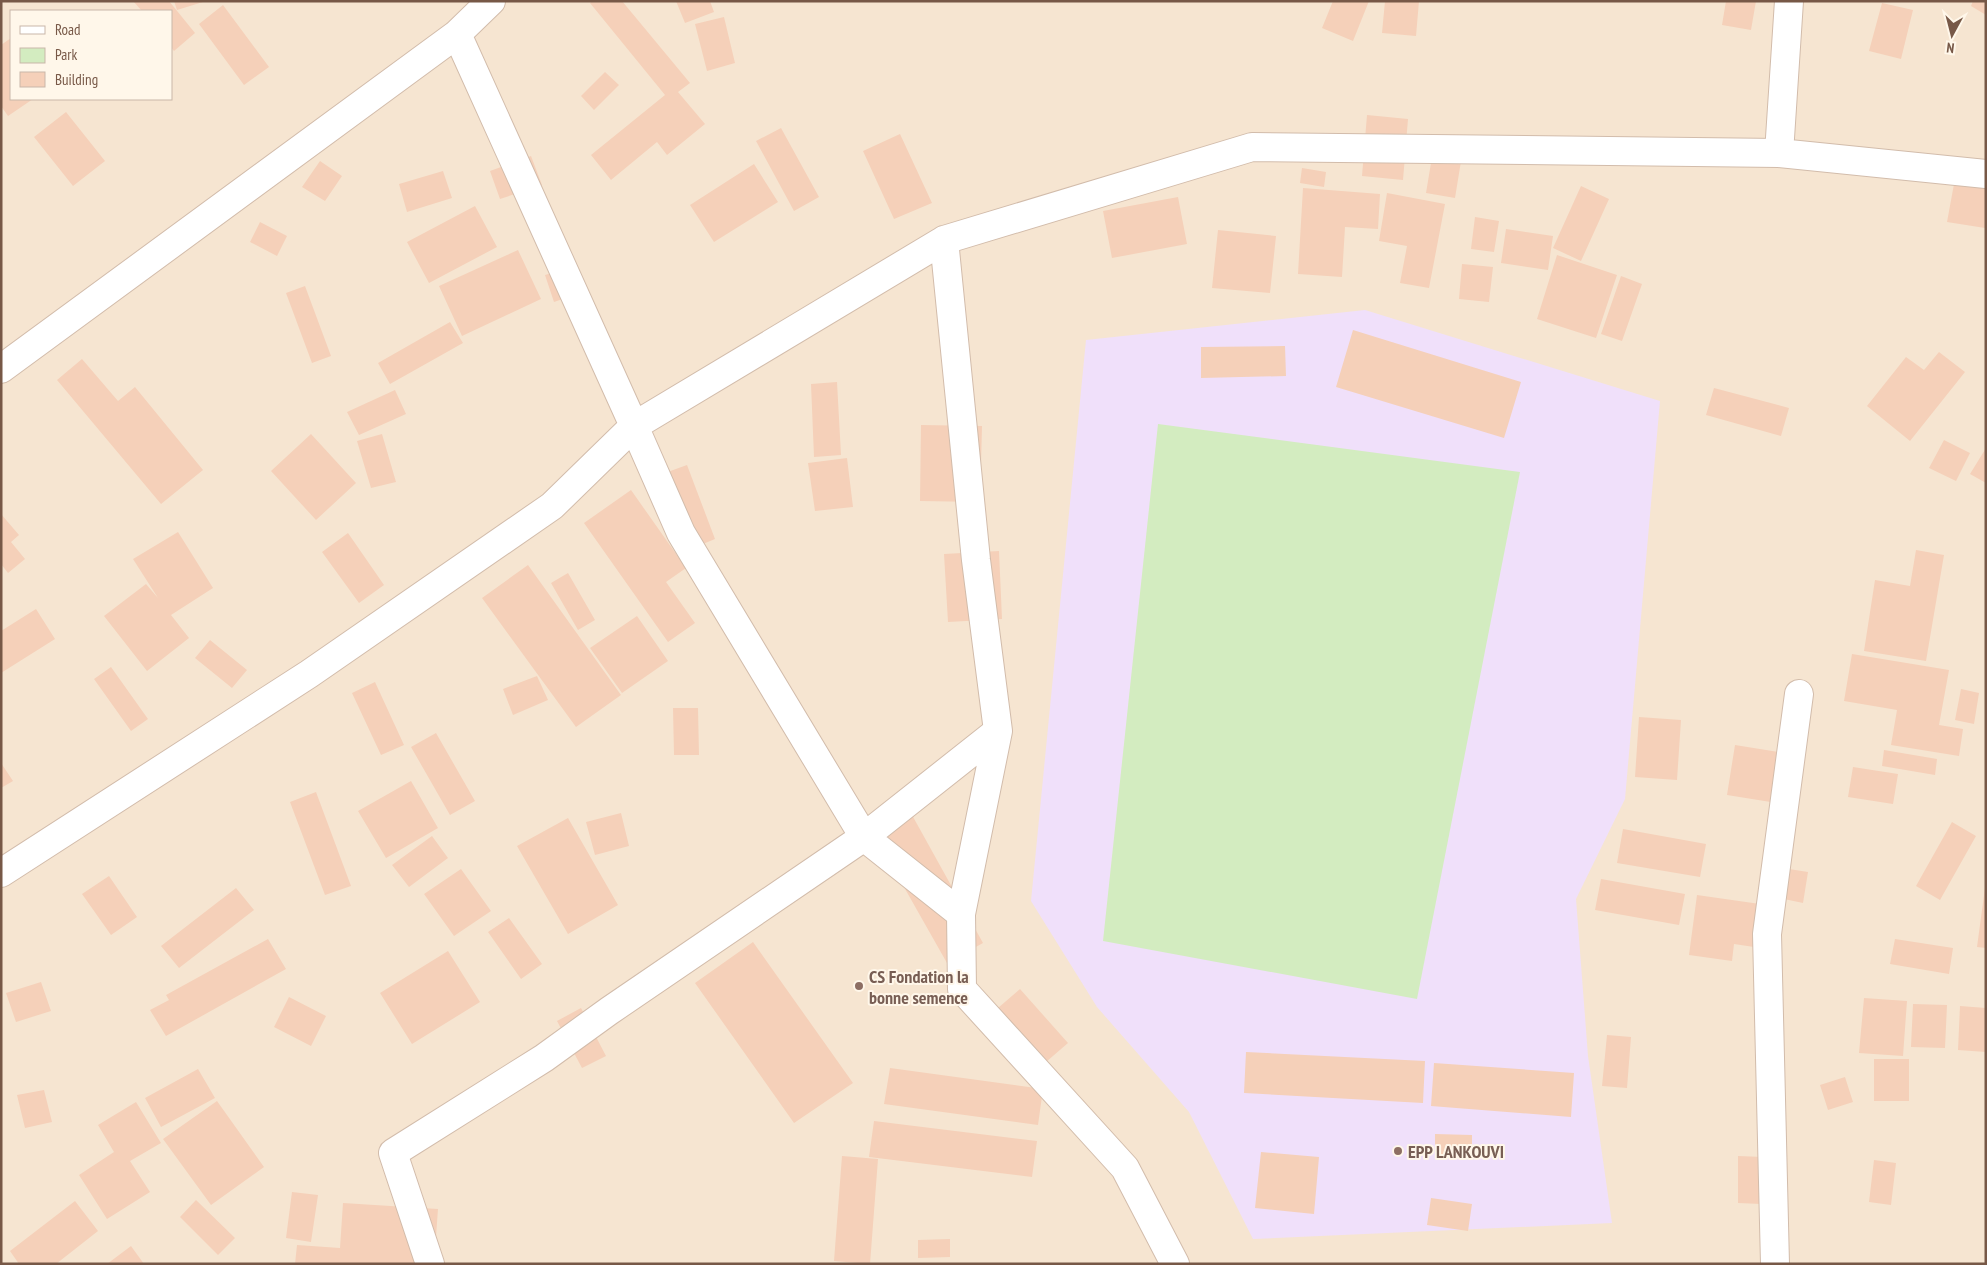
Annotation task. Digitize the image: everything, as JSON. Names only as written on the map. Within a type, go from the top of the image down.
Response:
[{"type":"street","points":[[1,369],[457,34],[491,1]]},
{"type":"street","points":[[1779,153],[1790,1]]},
{"type":"street","points":[[457,34],[681,533],[864,837],[960,914]]},
{"type":"street","points":[[1,874],[309,674],[552,506],[634,426],[944,240],[1252,148],[1779,153],[1986,174]]},
{"type":"street","points":[[944,240],[976,560],[998,731],[960,914],[962,989],[1125,1168],[1175,1264]]},
{"type":"street","points":[[1775,1264],[1767,934],[1799,694]]},
{"type":"street","points":[[430,1264],[393,1153],[544,1058],[609,1011],[864,837],[998,731]]},
{"type":"shaded area","points":[[1,1],[1986,1],[1986,1264],[1,1264]]},
{"type":"shaded area","name":"EPP LANKOUVI","points":[[1365,310],[1660,401],[1625,799],[1576,899],[1588,1056],[1612,1223],[1253,1239],[1189,1112],[1097,1007],[1031,901],[1086,340]]},
{"type":"green space","points":[[1158,424],[1520,472],[1417,999],[1103,941]]},
{"type":"building","points":[[133,1],[169,1],[195,33],[174,51],[172,48],[172,10],[141,10]]},
{"type":"building","points":[[174,1],[203,1],[203,2],[177,10]]},
{"type":"building","points":[[592,1],[622,1],[690,83],[678,92],[705,124],[667,155],[657,142],[611,180],[591,155],[665,95],[590,3]]},
{"type":"building","points":[[676,1],[710,1],[714,12],[685,23]]},
{"type":"building","points":[[1333,1],[1369,1],[1353,41],[1322,28]]},
{"type":"building","points":[[1385,1],[1419,1],[1416,36],[1382,33]]},
{"type":"building","points":[[1726,1],[1756,1],[1751,30],[1722,25]]},
{"type":"building","points":[[1973,1],[1986,1],[1986,15],[1971,6]]},
{"type":"building","points":[[1882,3],[1913,10],[1901,59],[1869,51]]},
{"type":"building","points":[[223,5],[269,67],[244,85],[199,24]]},
{"type":"building","points":[[724,17],[735,63],[707,71],[695,24]]},
{"type":"building","points":[[10,39],[10,100],[32,100],[8,116],[1,106],[1,45]]},
{"type":"building","points":[[605,72],[619,85],[594,110],[581,96]]},
{"type":"building","points":[[66,112],[105,161],[73,186],[34,137]]},
{"type":"building","points":[[1367,115],[1408,119],[1403,180],[1362,176]]},
{"type":"building","points":[[781,128],[819,197],[794,211],[756,141]]},
{"type":"building","points":[[900,134],[932,203],[894,219],[863,151]]},
{"type":"building","points":[[1433,151],[1462,155],[1455,198],[1426,193]]},
{"type":"building","points":[[531,156],[542,185],[500,199],[490,171]]},
{"type":"building","points":[[1959,157],[1986,163],[1985,228],[1947,222]]},
{"type":"building","points":[[320,161],[342,176],[325,201],[302,187]]},
{"type":"building","points":[[754,164],[778,202],[714,242],[690,205]]},
{"type":"building","points":[[1302,168],[1326,172],[1324,187],[1300,183]]},
{"type":"building","points":[[443,171],[452,198],[407,212],[399,184]]},
{"type":"building","points":[[1581,186],[1609,199],[1581,261],[1553,248]]},
{"type":"building","points":[[1303,188],[1380,194],[1378,229],[1345,227],[1342,277],[1298,274]]},
{"type":"building","points":[[1387,193],[1445,204],[1429,288],[1400,283],[1407,246],[1379,241]]},
{"type":"building","points":[[1178,197],[1187,244],[1112,258],[1103,211]]},
{"type":"building","points":[[475,206],[497,247],[429,283],[407,242]]},
{"type":"building","points":[[1475,217],[1499,221],[1494,252],[1471,249]]},
{"type":"building","points":[[260,222],[287,236],[277,256],[250,242]]},
{"type":"building","points":[[1506,229],[1553,236],[1548,270],[1501,263]]},
{"type":"building","points":[[1218,230],[1276,236],[1270,293],[1212,288]]},
{"type":"building","points":[[518,250],[541,299],[462,336],[439,286]]},
{"type":"building","points":[[1557,255],[1617,275],[1596,338],[1537,319]]},
{"type":"building","points":[[1462,264],[1493,267],[1489,302],[1459,299]]},
{"type":"building","points":[[569,268],[577,294],[554,302],[545,275]]},
{"type":"building","points":[[1621,276],[1642,284],[1622,341],[1601,334]]},
{"type":"building","points":[[305,286],[331,356],[312,363],[286,293]]},
{"type":"building","points":[[450,322],[463,343],[390,384],[378,363]]},
{"type":"building","points":[[1353,330],[1521,382],[1504,438],[1336,387]]},
{"type":"building","points":[[1285,346],[1286,376],[1201,378],[1201,347]]},
{"type":"building","points":[[1939,352],[1965,372],[1910,441],[1867,406],[1906,357],[1924,370]]},
{"type":"building","points":[[82,359],[118,401],[135,387],[203,470],[161,504],[57,380]]},
{"type":"building","points":[[837,382],[841,455],[814,457],[811,384]]},
{"type":"building","points":[[1714,388],[1789,408],[1781,436],[1706,415]]},
{"type":"building","points":[[395,390],[406,414],[359,435],[347,412]]},
{"type":"building","points":[[921,425],[982,426],[980,502],[920,501]]},
{"type":"building","points":[[311,434],[356,483],[316,520],[271,471]]},
{"type":"building","points":[[382,434],[396,482],[371,488],[357,441]]},
{"type":"building","points":[[1944,440],[1970,453],[1956,481],[1929,468]]},
{"type":"building","points":[[1986,448],[1986,483],[1970,474]]},
{"type":"building","points":[[847,458],[853,507],[815,511],[808,463]]},
{"type":"building","points":[[687,465],[715,539],[681,553],[651,478]]},
{"type":"building","points":[[631,490],[686,568],[666,582],[695,623],[668,642],[584,523]]},
{"type":"building","points":[[1,514],[19,535],[11,542],[25,559],[8,573],[1,564]]},
{"type":"building","points":[[178,532],[213,588],[171,615],[189,638],[147,671],[104,616],[146,584],[158,598],[133,559]]},
{"type":"building","points":[[348,533],[384,585],[359,603],[322,552]]},
{"type":"building","points":[[1916,550],[1944,555],[1926,661],[1864,651],[1875,580],[1910,586]]},
{"type":"building","points":[[999,551],[1002,619],[948,622],[944,554]]},
{"type":"building","points":[[528,565],[621,695],[576,727],[482,598]]},
{"type":"building","points":[[568,573],[595,620],[578,630],[551,583]]},
{"type":"building","points":[[36,609],[55,639],[1,673],[1,631]]},
{"type":"building","points":[[637,616],[668,661],[622,693],[590,648]]},
{"type":"building","points":[[210,640],[247,670],[232,688],[195,658]]},
{"type":"building","points":[[1852,654],[1949,670],[1939,725],[1963,729],[1959,756],[1891,745],[1897,710],[1844,701]]},
{"type":"building","points":[[111,667],[148,719],[131,731],[94,679]]},
{"type":"building","points":[[537,676],[548,700],[513,715],[503,689]]},
{"type":"building","points":[[375,682],[404,745],[381,755],[352,693]]},
{"type":"building","points":[[1961,689],[1979,693],[1974,724],[1955,720]]},
{"type":"building","points":[[673,708],[698,708],[699,755],[674,755]]},
{"type":"building","points":[[1639,717],[1681,720],[1677,780],[1635,777]]},
{"type":"building","points":[[436,733],[475,801],[450,815],[411,747]]},
{"type":"building","points":[[1735,745],[1803,756],[1796,806],[1727,795]]},
{"type":"building","points":[[1884,750],[1937,759],[1935,775],[1882,766]]},
{"type":"building","points":[[1,763],[13,781],[1,788]]},
{"type":"building","points":[[1853,767],[1898,774],[1893,804],[1848,797]]},
{"type":"building","points":[[411,781],[438,828],[386,858],[358,811]]},
{"type":"building","points":[[316,792],[351,886],[325,895],[290,802]]},
{"type":"building","points":[[907,806],[983,943],[947,963],[870,827]]},
{"type":"building","points":[[621,813],[629,846],[595,855],[586,822]]},
{"type":"building","points":[[568,818],[618,905],[568,934],[517,846]]},
{"type":"building","points":[[1952,822],[1976,836],[1940,900],[1916,886]]},
{"type":"building","points":[[1623,829],[1706,844],[1700,877],[1617,863]]},
{"type":"building","points":[[432,836],[448,858],[409,887],[392,865]]},
{"type":"building","points":[[461,869],[491,911],[454,936],[424,894]]},
{"type":"building","points":[[1789,869],[1808,872],[1803,903],[1784,899]]},
{"type":"building","points":[[109,876],[137,917],[111,935],[82,894]]},
{"type":"building","points":[[1601,879],[1685,894],[1679,925],[1595,910]]},
{"type":"building","points":[[236,888],[254,910],[179,968],[161,946]]},
{"type":"building","points":[[1986,888],[1986,948],[1977,947]]},
{"type":"building","points":[[1697,895],[1760,904],[1754,947],[1734,944],[1732,961],[1689,955]]},
{"type":"building","points":[[509,918],[542,964],[521,979],[488,932]]},
{"type":"building","points":[[268,939],[286,969],[166,1036],[150,1010],[169,1000],[166,995]]},
{"type":"building","points":[[1895,939],[1953,948],[1949,974],[1890,964]]},
{"type":"building","points":[[753,942],[853,1083],[794,1123],[695,983]]},
{"type":"building","points":[[448,951],[480,1002],[412,1044],[380,993]]},
{"type":"building","points":[[41,982],[51,1011],[16,1022],[6,993]]},
{"type":"building","points":[[1020,989],[1068,1043],[1046,1062],[998,1008]]},
{"type":"building","points":[[289,997],[326,1016],[311,1046],[274,1027]]},
{"type":"building","points":[[1864,998],[1907,1001],[1903,1056],[1859,1053]]},
{"type":"building","points":[[1913,1004],[1947,1005],[1945,1048],[1911,1047]]},
{"type":"building","points":[[1960,1006],[1986,1008],[1986,1052],[1958,1050]]},
{"type":"building","points":[[581,1008],[606,1056],[582,1068],[557,1021]]},
{"type":"building","points":[[1607,1035],[1631,1037],[1627,1088],[1602,1086]]},
{"type":"building","points":[[1246,1052],[1425,1061],[1423,1103],[1244,1093]]},
{"type":"building","points":[[1874,1059],[1909,1059],[1909,1101],[1874,1101]]},
{"type":"building","points":[[1434,1063],[1574,1073],[1571,1117],[1431,1106]]},
{"type":"building","points":[[890,1068],[1043,1089],[1038,1125],[884,1104]]},
{"type":"building","points":[[198,1069],[215,1098],[161,1127],[145,1098]]},
{"type":"building","points":[[1845,1077],[1853,1102],[1828,1110],[1820,1085]]},
{"type":"building","points":[[44,1090],[52,1122],[25,1128],[17,1095]]},
{"type":"building","points":[[217,1101],[264,1167],[211,1205],[163,1139]]},
{"type":"building","points":[[136,1102],[161,1143],[130,1161],[150,1192],[107,1219],[79,1175],[114,1152],[98,1125]]},
{"type":"building","points":[[874,1121],[1037,1141],[1032,1177],[869,1157]]},
{"type":"building","points":[[1435,1134],[1472,1135],[1472,1156],[1435,1155]]},
{"type":"building","points":[[1261,1152],[1319,1157],[1314,1214],[1255,1208]]},
{"type":"building","points":[[842,1156],[878,1159],[870,1264],[834,1261]]},
{"type":"building","points":[[1738,1156],[1763,1157],[1761,1204],[1738,1203]]},
{"type":"building","points":[[1874,1160],[1896,1163],[1891,1205],[1869,1202]]},
{"type":"building","points":[[292,1192],[318,1195],[311,1242],[286,1238]]},
{"type":"building","points":[[1431,1198],[1472,1204],[1468,1231],[1427,1225]]},
{"type":"building","points":[[196,1200],[235,1238],[218,1255],[180,1217]]},
{"type":"building","points":[[75,1201],[98,1231],[56,1264],[19,1264],[10,1251]]},
{"type":"building","points":[[343,1203],[438,1209],[434,1264],[295,1264],[297,1245],[340,1248]]},
{"type":"building","points":[[950,1239],[950,1257],[918,1258],[918,1240]]},
{"type":"building","points":[[131,1246],[144,1264],[107,1264]]},
{"type":"place","name":"CS Fondation la bonne semence","points":[[859,986]]},
{"type":"place","name":"EPP LANKOUVI","points":[[1398,1151]]}]
